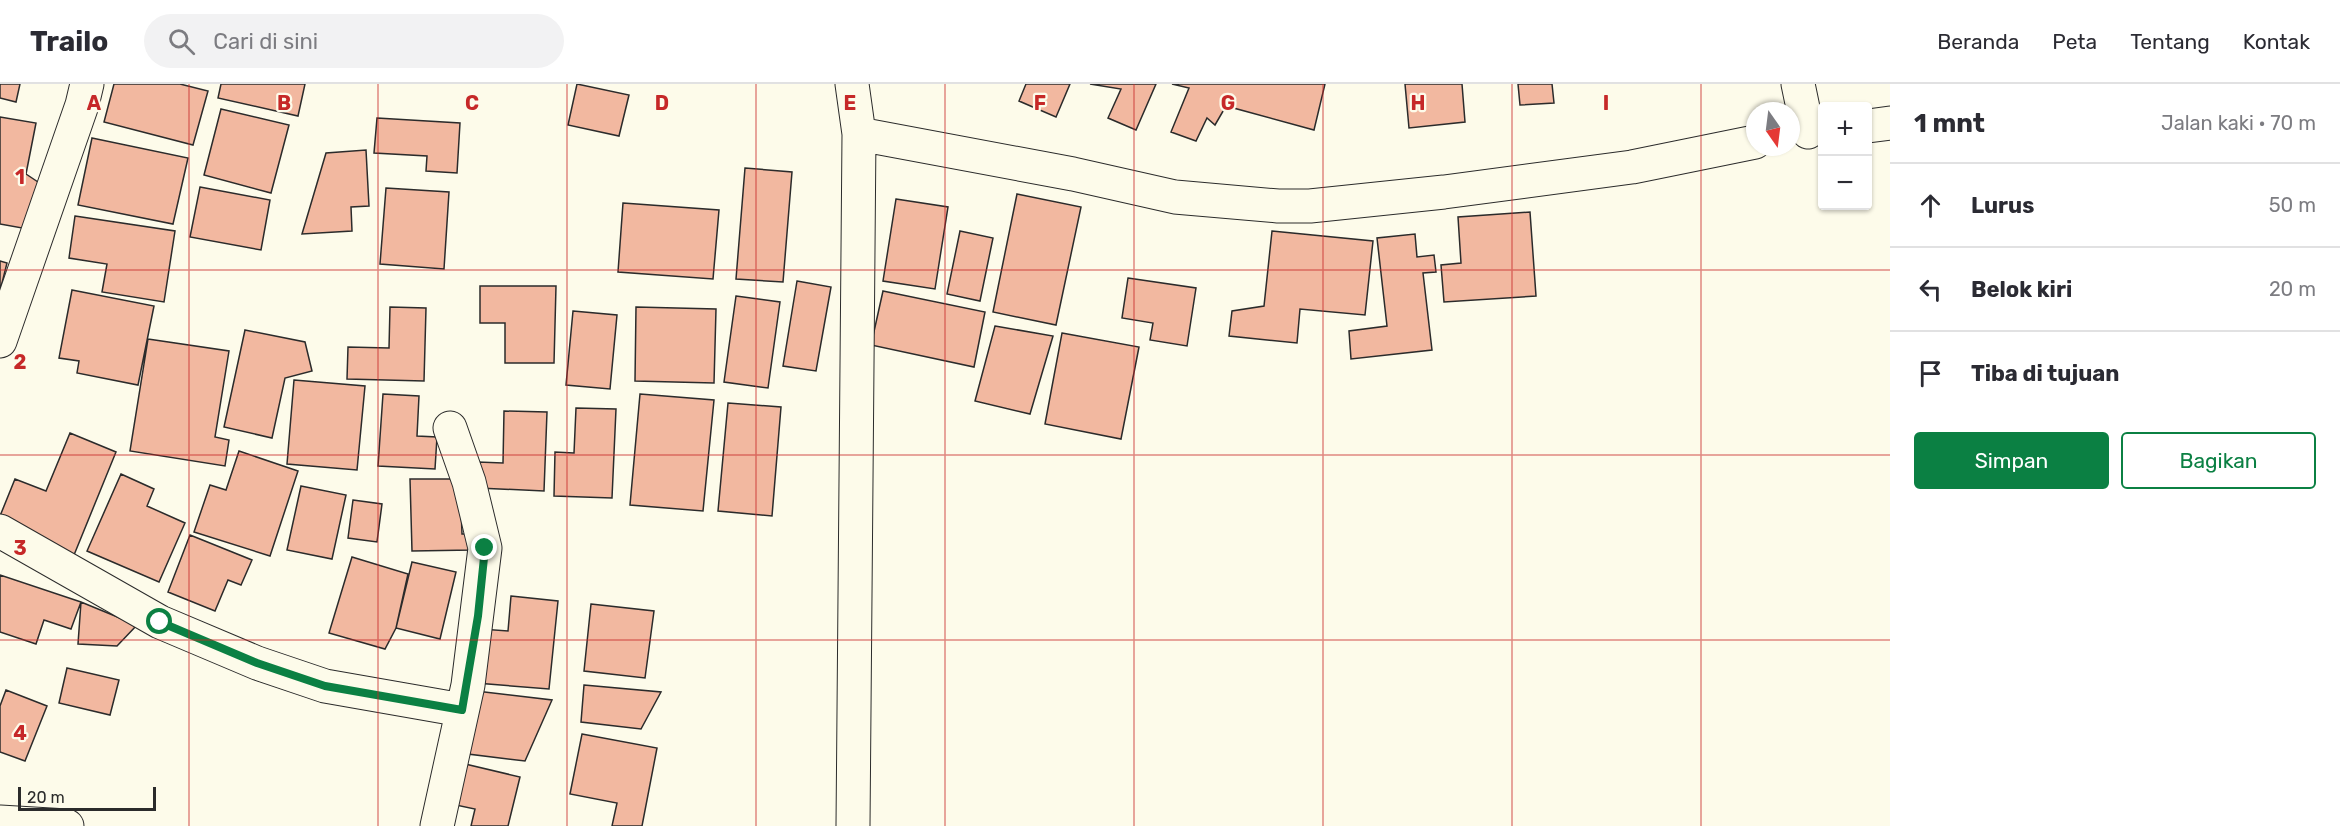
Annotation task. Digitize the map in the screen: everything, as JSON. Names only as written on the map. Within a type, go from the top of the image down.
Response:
[{"type":"street","points":[[0,341],[82,105],[87,84]]},
{"type":"street","points":[[852,84],[859,134],[853,826]]},
{"type":"street","points":[[1798,84],[1807,132]]},
{"type":"street","points":[[1872,125],[1890,123]]},
{"type":"street","points":[[859,134],[1073,174],[1175,197],[1278,206],[1310,206],[1444,192],[1621,168],[1746,144]]},
{"type":"street","points":[[437,826],[462,710],[478,616],[485,548],[469,482],[450,428]]},
{"type":"street","points":[[0,531],[160,622],[257,663],[325,686],[462,710]]},
{"type":"street","points":[[0,822],[67,826]]},
{"type":"building","points":[[0,84],[20,84],[16,102],[0,98]]},
{"type":"building","points":[[114,84],[180,84],[208,91],[193,145],[104,122]]},
{"type":"building","points":[[221,84],[305,84],[298,116],[218,98]]},
{"type":"building","points":[[577,84],[629,95],[619,136],[568,125]]},
{"type":"building","points":[[1026,84],[1070,84],[1056,117],[1019,101]]},
{"type":"building","points":[[1090,84],[1156,84],[1136,130],[1108,118],[1121,89]]},
{"type":"building","points":[[1172,84],[1325,84],[1314,130],[1226,106],[1215,125],[1207,118],[1196,141],[1171,132],[1189,88]]},
{"type":"building","points":[[1405,84],[1462,84],[1465,122],[1409,128]]},
{"type":"building","points":[[1518,84],[1552,84],[1554,103],[1520,105]]},
{"type":"building","points":[[221,109],[289,125],[271,193],[204,175]]},
{"type":"building","points":[[0,117],[36,123],[26,174],[41,184],[33,230],[0,224]]},
{"type":"building","points":[[377,118],[460,123],[457,173],[426,171],[427,156],[374,153]]},
{"type":"building","points":[[92,138],[188,158],[173,224],[78,205]]},
{"type":"building","points":[[366,150],[369,206],[351,207],[352,231],[302,234],[326,153]]},
{"type":"building","points":[[745,168],[792,172],[783,282],[736,279]]},
{"type":"building","points":[[200,187],[270,200],[261,250],[190,237]]},
{"type":"building","points":[[386,188],[449,192],[444,269],[380,264]]},
{"type":"building","points":[[1017,194],[1081,207],[1056,325],[993,312]]},
{"type":"building","points":[[896,199],[948,207],[935,289],[883,281]]},
{"type":"building","points":[[623,203],[719,210],[713,279],[618,272]]},
{"type":"building","points":[[1530,212],[1536,296],[1444,302],[1441,265],[1461,263],[1458,217]]},
{"type":"building","points":[[75,216],[175,231],[164,302],[102,292],[107,264],[69,258]]},
{"type":"building","points":[[960,231],[993,238],[980,301],[947,294]]},
{"type":"building","points":[[1272,231],[1373,241],[1365,315],[1300,309],[1297,343],[1229,336],[1232,311],[1264,306]]},
{"type":"building","points":[[1415,234],[1417,257],[1434,255],[1436,272],[1423,273],[1432,350],[1351,359],[1349,331],[1387,326],[1377,238]]},
{"type":"building","points":[[0,261],[7,263],[0,291]]},
{"type":"building","points":[[1128,278],[1196,288],[1187,346],[1150,340],[1153,323],[1122,318]]},
{"type":"building","points":[[797,281],[831,287],[816,371],[783,366]]},
{"type":"building","points":[[480,286],[556,286],[554,363],[505,363],[505,323],[480,323]]},
{"type":"building","points":[[72,290],[154,306],[138,385],[77,373],[79,361],[59,358]]},
{"type":"building","points":[[883,291],[985,312],[974,367],[871,345]]},
{"type":"building","points":[[736,296],[780,302],[768,388],[724,382]]},
{"type":"building","points":[[390,307],[426,308],[424,381],[347,379],[348,347],[389,348]]},
{"type":"building","points":[[636,307],[716,309],[714,383],[635,381]]},
{"type":"building","points":[[573,311],[617,315],[610,389],[566,385]]},
{"type":"building","points":[[995,326],[1053,336],[1030,414],[975,401]]},
{"type":"building","points":[[245,330],[305,342],[312,371],[285,378],[272,438],[224,427]]},
{"type":"building","points":[[1062,333],[1139,347],[1121,439],[1045,424]]},
{"type":"building","points":[[148,339],[229,351],[215,437],[229,440],[225,466],[130,451]]},
{"type":"building","points":[[294,380],[365,386],[357,470],[287,464]]},
{"type":"building","points":[[383,394],[419,396],[417,436],[437,437],[435,469],[378,466]]},
{"type":"building","points":[[640,394],[714,400],[703,511],[630,505]]},
{"type":"building","points":[[728,403],[781,407],[772,516],[718,511]]},
{"type":"building","points":[[576,408],[616,409],[612,498],[554,496],[555,452],[574,453]]},
{"type":"building","points":[[504,411],[547,412],[544,491],[478,488],[478,462],[503,463]]},
{"type":"building","points":[[70,433],[116,452],[74,555],[0,516],[15,479],[46,491]]},
{"type":"building","points":[[239,451],[298,471],[270,556],[194,532],[210,485],[226,490]]},
{"type":"building","points":[[121,474],[154,489],[147,506],[185,523],[159,582],[87,551]]},
{"type":"building","points":[[410,479],[460,479],[462,534],[471,534],[472,550],[412,551]]},
{"type":"building","points":[[301,486],[346,495],[332,559],[287,550]]},
{"type":"building","points":[[353,500],[382,504],[377,542],[348,538]]},
{"type":"building","points":[[190,535],[252,560],[241,585],[228,580],[215,611],[168,592]]},
{"type":"building","points":[[352,557],[408,574],[396,628],[385,649],[329,633]]},
{"type":"building","points":[[412,562],[456,572],[440,639],[396,628]]},
{"type":"building","points":[[0,575],[81,602],[71,629],[44,620],[36,644],[0,632]]},
{"type":"building","points":[[511,596],[558,601],[549,689],[476,683],[481,629],[508,631]]},
{"type":"building","points":[[81,602],[137,625],[117,646],[78,644]]},
{"type":"building","points":[[591,604],[654,611],[645,678],[584,671]]},
{"type":"building","points":[[67,668],[119,680],[110,715],[59,703]]},
{"type":"building","points":[[584,685],[661,692],[641,729],[581,722]]},
{"type":"building","points":[[6,690],[47,706],[25,761],[0,752],[0,706]]},
{"type":"building","points":[[476,691],[552,700],[525,761],[468,754]]},
{"type":"building","points":[[582,734],[657,748],[642,826],[612,826],[617,803],[570,794]]},
{"type":"building","points":[[461,763],[520,777],[508,826],[471,826],[475,809],[451,804]]},
{"type":"route","points":[[160,622],[257,663],[325,686],[462,710],[478,616],[485,548]]}]
